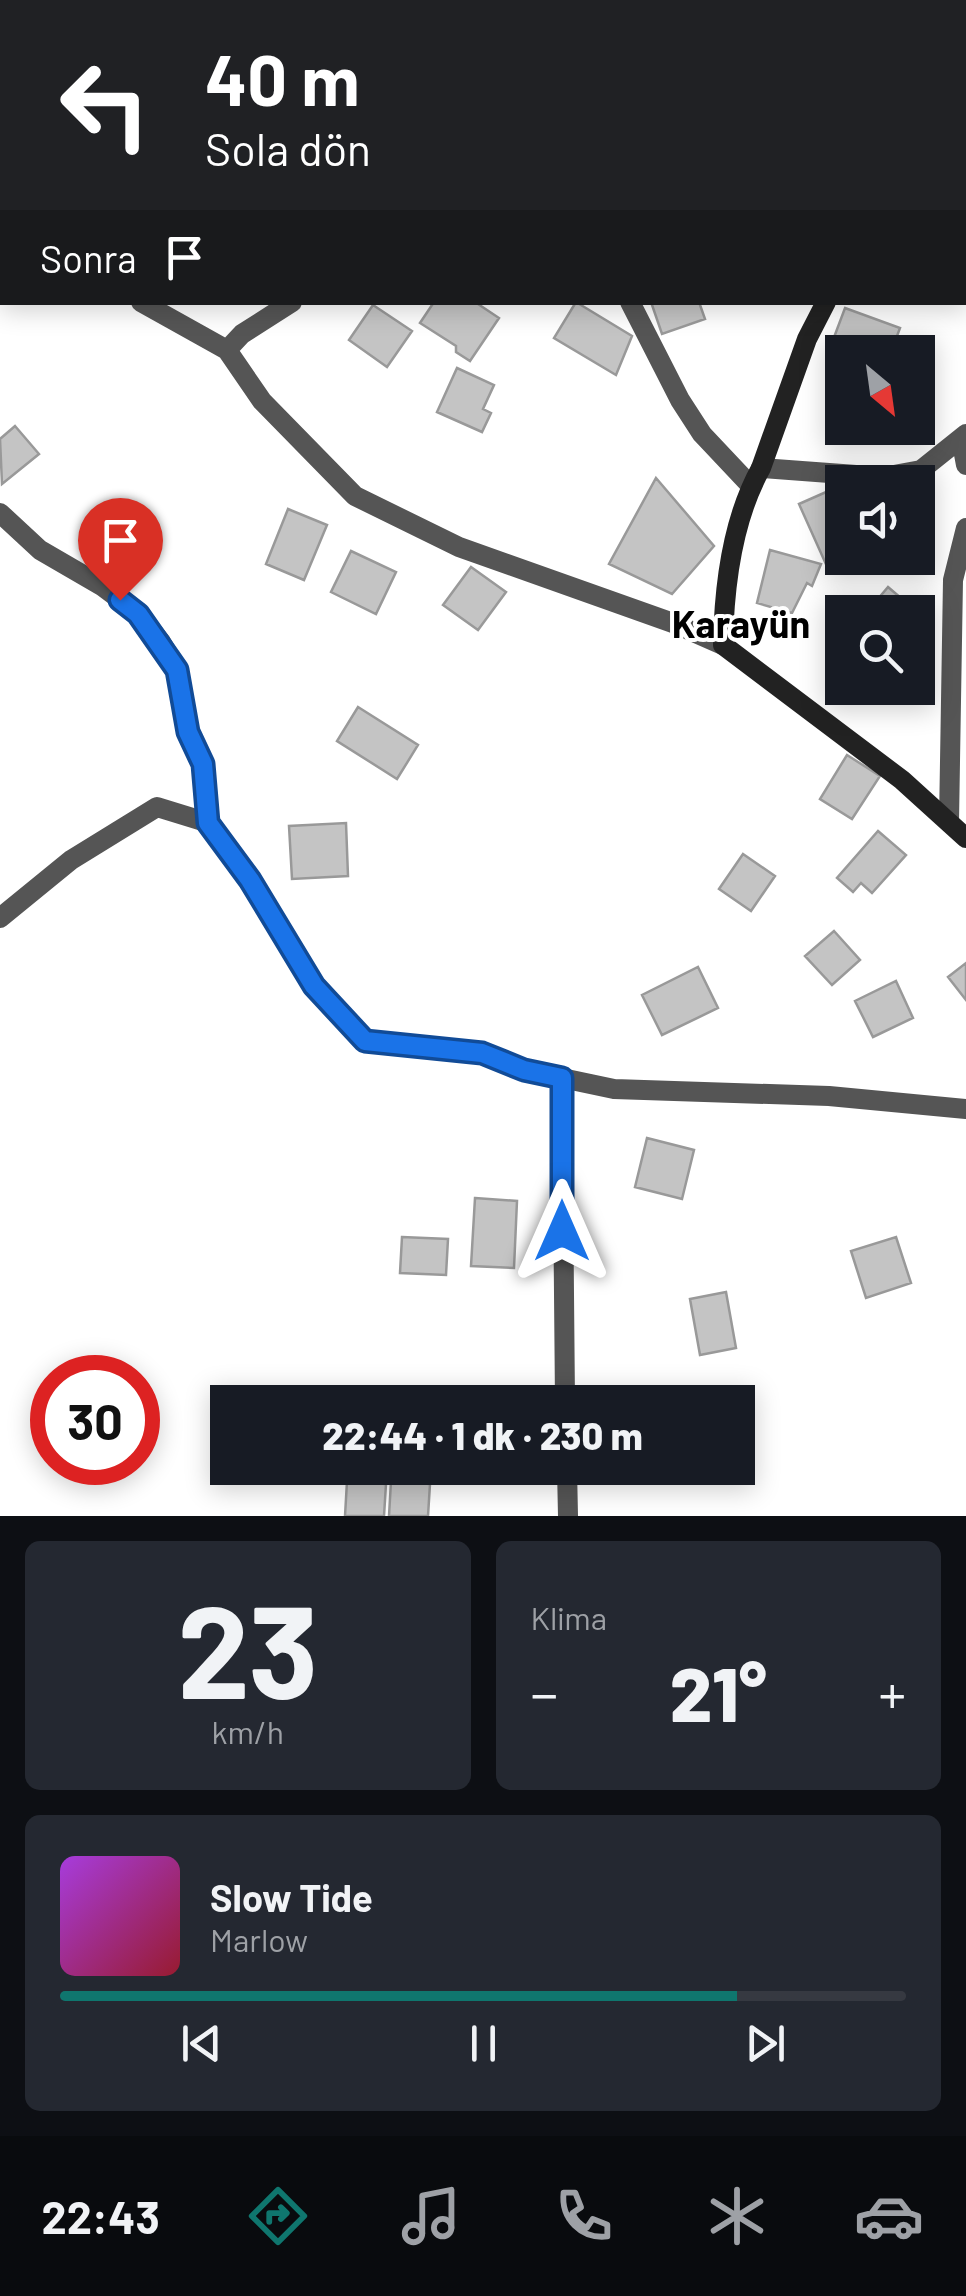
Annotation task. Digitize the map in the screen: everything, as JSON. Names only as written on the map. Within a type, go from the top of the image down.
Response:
[{"type":"street","points":[[146,305],[226,350],[262,401],[355,496],[458,547],[674,624],[723,646],[902,780],[966,838]]},
{"type":"street","points":[[226,350],[242,334],[287,305]]},
{"type":"street","points":[[632,305],[702,434],[756,477],[884,477],[921,470],[964,436]]},
{"type":"street","points":[[723,646],[724,605],[733,548],[807,339],[824,305]]},
{"type":"street","points":[[964,436],[966,465]]},
{"type":"street","points":[[0,513],[40,550],[102,586],[138,614],[161,642],[177,670],[188,732],[203,764],[208,823],[250,880],[314,986],[365,1041],[482,1053],[524,1070],[614,1088],[829,1096],[966,1109]]},
{"type":"street","points":[[949,822],[952,580],[966,528]]},
{"type":"street","points":[[0,918],[72,860],[156,808],[208,823]]},
{"type":"street","points":[[562,1078],[565,1385]]},
{"type":"street","points":[[567,1485],[568,1516]]},
{"type":"building","points":[[373,305],[412,331],[387,367],[349,340]]},
{"type":"building","points":[[432,305],[480,305],[499,318],[470,361],[456,352],[456,346],[420,323]]},
{"type":"building","points":[[574,305],[581,305],[632,336],[616,375],[554,338]]},
{"type":"building","points":[[652,305],[700,305],[705,319],[662,334]]},
{"type":"building","points":[[845,308],[900,328],[897,335],[835,335]]},
{"type":"building","points":[[457,368],[494,385],[483,409],[491,413],[482,432],[437,412]]},
{"type":"building","points":[[15,426],[39,454],[2,484],[0,439]]},
{"type":"building","points":[[656,478],[714,546],[672,594],[609,564]]},
{"type":"building","points":[[825,493],[825,562],[799,504]]},
{"type":"building","points":[[288,509],[327,525],[304,580],[266,564]]},
{"type":"building","points":[[121,522],[155,549],[124,588],[90,561]]},
{"type":"building","points":[[770,550],[821,564],[812,586],[807,583],[792,613],[757,603]]},
{"type":"building","points":[[351,551],[396,572],[376,614],[331,592]]},
{"type":"building","points":[[471,567],[506,592],[478,630],[443,605]]},
{"type":"building","points":[[888,587],[897,595],[881,595]]},
{"type":"building","points":[[358,707],[418,745],[397,779],[337,741]]},
{"type":"building","points":[[847,755],[880,776],[852,819],[820,799]]},
{"type":"building","points":[[346,823],[348,876],[292,879],[289,826]]},
{"type":"building","points":[[878,831],[906,855],[872,893],[861,883],[853,892],[837,878]]},
{"type":"building","points":[[743,854],[775,876],[751,911],[719,889]]},
{"type":"building","points":[[834,931],[860,960],[832,985],[805,956]]},
{"type":"building","points":[[966,963],[966,1000],[948,977]]},
{"type":"building","points":[[698,967],[718,1008],[662,1035],[642,995]]},
{"type":"building","points":[[896,981],[913,1018],[873,1037],[855,1001]]},
{"type":"building","points":[[647,1138],[694,1150],[682,1199],[635,1187]]},
{"type":"building","points":[[475,1198],[517,1201],[514,1268],[471,1266]]},
{"type":"building","points":[[402,1237],[448,1239],[446,1275],[400,1273]]},
{"type":"building","points":[[896,1237],[911,1283],[866,1298],[851,1251]]},
{"type":"building","points":[[726,1292],[736,1348],[700,1355],[690,1299]]},
{"type":"building","points":[[347,1485],[386,1485],[384,1516],[345,1516]]},
{"type":"building","points":[[391,1485],[430,1485],[428,1516],[389,1516]]},
{"type":"district","name":"Karayün","points":[[741,623]]},
{"type":"route","points":[[120,600],[138,614],[161,642],[177,670],[188,732],[203,764],[208,823],[250,880],[314,986],[365,1041],[482,1053],[524,1070],[562,1078],[562,1231]]}]
